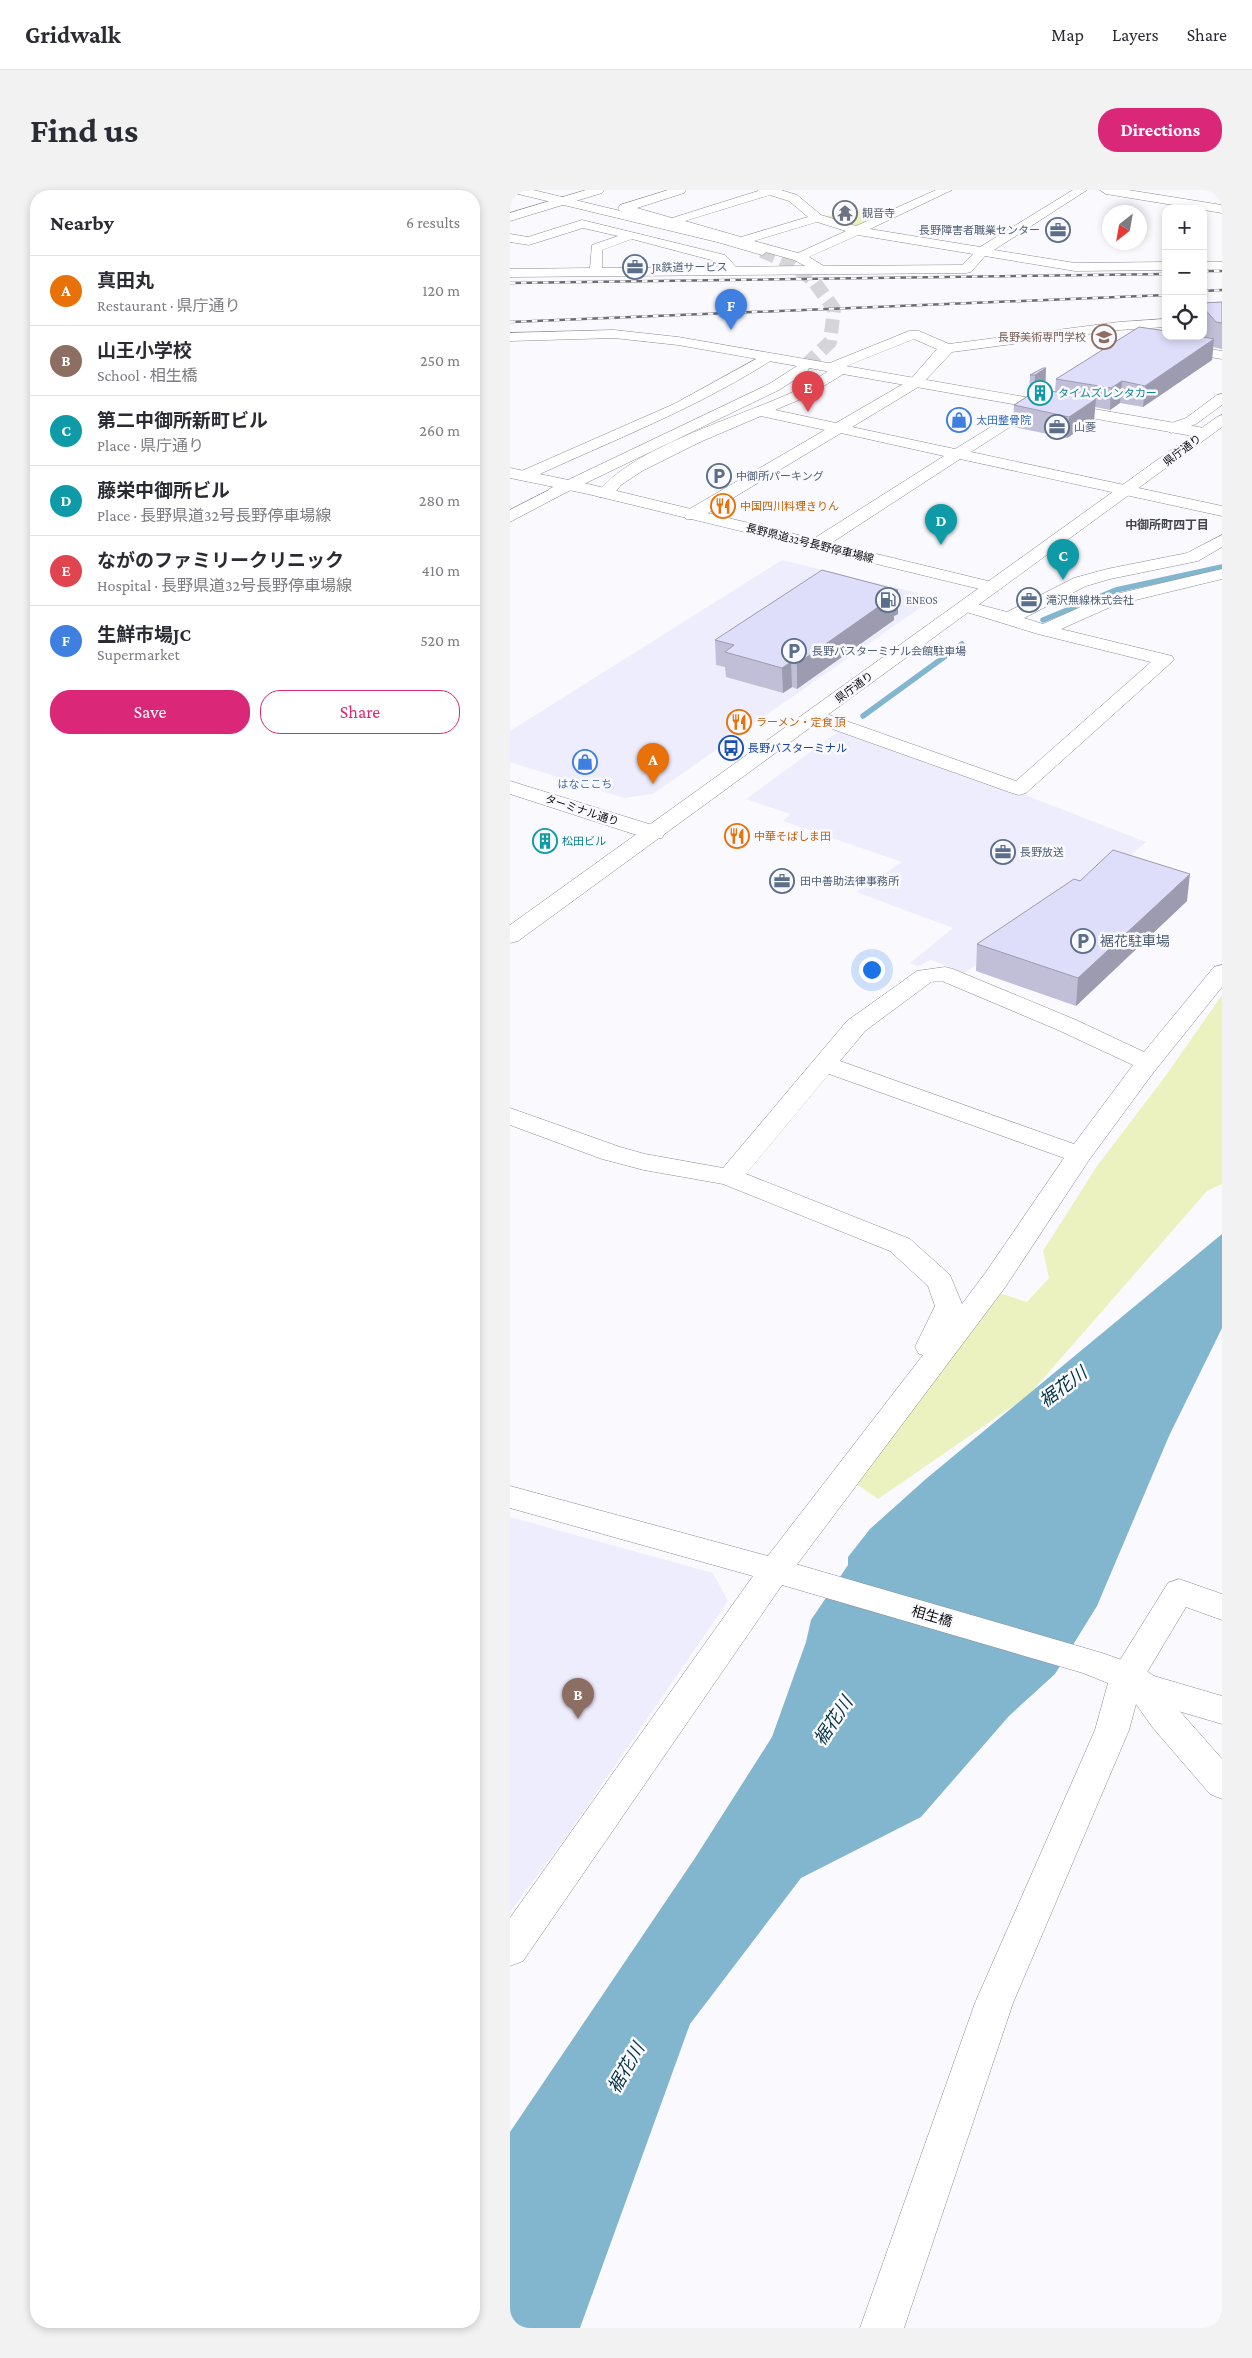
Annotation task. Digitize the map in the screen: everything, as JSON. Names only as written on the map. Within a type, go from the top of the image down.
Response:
[{"type":"main road","points":[[518,190],[721,239],[762,251]]},
{"type":"main road","points":[[510,217],[598,190]]},
{"type":"main road","points":[[680,190],[624,208],[799,257],[821,270]]},
{"type":"main road","points":[[799,257],[946,190]]},
{"type":"main road","points":[[510,273],[966,269],[981,252],[1081,190]]},
{"type":"main road","points":[[1106,190],[1222,209]]},
{"type":"main road","points":[[674,221],[770,191],[794,198],[817,218],[858,231],[1075,267],[1162,266]]},
{"type":"main road","points":[[510,196],[741,254]]},
{"type":"main road","points":[[743,240],[817,218]]},
{"type":"main road","points":[[514,252],[529,241],[582,224],[720,258],[732,270]]},
{"type":"main road","points":[[596,273],[596,248],[632,235]]},
{"type":"main road","points":[[510,238],[529,241]]},
{"type":"main road","points":[[1207,266],[1222,266]]},
{"type":"main road","points":[[692,515],[915,383],[942,352],[948,348],[1162,323]]},
{"type":"main road","points":[[1135,341],[1162,324]]},
{"type":"main road","points":[[605,494],[608,486],[634,468],[723,425],[802,394],[835,369],[863,353],[914,334],[948,348]]},
{"type":"main road","points":[[510,337],[625,335],[678,341],[1222,436]]},
{"type":"main road","points":[[1164,346],[1222,355]]},
{"type":"main road","points":[[514,477],[664,414],[736,377],[767,356]]},
{"type":"main road","points":[[561,486],[563,475],[579,464],[728,396],[785,365]]},
{"type":"main road","points":[[510,517],[561,486],[774,386],[802,369]]},
{"type":"main road","points":[[816,545],[1057,390]]},
{"type":"main road","points":[[1171,428],[1191,421],[1222,398]]},
{"type":"main road","points":[[758,411],[1222,511]]},
{"type":"main road","name":"県庁通り","points":[[510,936],[1128,490],[1222,420]]},
{"type":"main road","name":"長野県道32号長野停車場線","points":[[514,477],[605,494],[816,545],[979,597]]},
{"type":"main road","name":"長野県道32号長野停車場線","points":[[561,486],[979,597]]},
{"type":"main road","points":[[1008,619],[1080,582],[1107,574],[1192,556],[1222,540]]},
{"type":"main road","points":[[1044,630],[1109,601],[1222,574]]},
{"type":"main road","points":[[814,716],[1019,789],[1165,660],[1044,630],[1008,619],[996,613],[979,597]]},
{"type":"main road","name":"ターミナル通り","points":[[510,787],[654,833]]},
{"type":"main road","points":[[510,1949],[790,1575],[898,1408],[996,1279],[1078,1155],[1148,1063],[1222,972]]},
{"type":"main road","points":[[729,1178],[823,1063],[856,1026],[926,976],[945,974],[1067,1025],[1148,1063]]},
{"type":"main road","points":[[823,1063],[1078,1155]]},
{"type":"main road","points":[[510,1116],[611,1153],[644,1162],[729,1178],[900,1245],[940,1282],[950,1306],[898,1408]]},
{"type":"main road","name":"相生橋","points":[[510,1497],[790,1575],[1090,1662],[1135,1682],[1222,1710]]},
{"type":"main road","points":[[882,2328],[994,2003],[1112,1730],[1179,1592],[1222,1607]]},
{"type":"main road","points":[[1135,1682],[1222,1784]]},
{"type":"shaded area","points":[[782,560],[922,594],[927,603],[653,794],[624,798],[510,762],[510,731]]},
{"type":"shaded area","name":"長野放送","points":[[838,732],[849,733],[1002,786],[1146,842],[1087,894],[964,973],[931,960],[918,966],[910,963],[953,928],[856,892],[902,862],[783,821],[790,814],[746,799]]},
{"type":"shaded area","points":[[510,1517],[713,1573],[728,1601],[566,1837],[510,1912]]},
{"type":"green space","points":[[858,210],[888,215],[857,228],[820,215],[852,215]]},
{"type":"green space","points":[[1222,995],[1222,1184],[1207,1191],[1029,1395],[878,1499],[854,1482],[996,1292],[1027,1302],[1049,1278],[1043,1251],[1097,1166],[1164,1078]]},
{"type":"water","name":"裾花川","points":[[1222,1234],[1222,1328],[1169,1436],[1097,1606],[1055,1674],[1009,1716],[921,1817],[801,1878],[690,2024],[580,2328],[510,2328],[510,2132],[695,1858],[772,1737],[806,1642],[811,1620],[848,1565],[848,1557],[870,1529],[927,1478]]},
{"type":"building","points":[[1222,302],[1222,323],[1216,322],[1207,312],[1207,303]]},
{"type":"building","points":[[1139,327],[1162,330],[1162,340],[1214,339],[1145,386],[1122,381],[1111,388],[1056,379]]},
{"type":"building","points":[[1046,368],[1035,375],[1030,375]]},
{"type":"building","points":[[1039,389],[1096,399],[1069,417],[1014,405]]},
{"type":"building","points":[[822,570],[898,590],[890,595],[894,596],[797,664],[791,662],[782,668],[725,652],[734,645],[715,640]]},
{"type":"building","points":[[1113,850],[1190,874],[1078,978],[977,944],[1074,879],[1080,881]]},
{"type":"waterway","points":[[1043,620],[1116,590],[1222,567]]},
{"type":"waterway","points":[[863,716],[962,644]]},
{"type":"tunnel","points":[[762,251],[790,263],[813,280],[834,309],[830,342],[802,369]]},
{"type":"railway","points":[[1207,271],[1222,271]]},
{"type":"railway","points":[[510,283],[1162,274]]},
{"type":"railway","points":[[1207,291],[1222,290]]},
{"type":"railway","points":[[510,322],[1162,295]]},
{"type":"place","name":"観音寺","points":[[845,213]]},
{"type":"place","name":"長野障害者職業センター","points":[[1058,230]]},
{"type":"place","name":"JR鉄道サービス","points":[[635,267]]},
{"type":"place","name":"生鮮市場JC","points":[[731,330]]},
{"type":"place","name":"長野美術専門学校","points":[[1104,337]]},
{"type":"place","name":"タイムズレンタカー","points":[[1040,393]]},
{"type":"place","name":"ながのファミリークリニック","points":[[808,412]]},
{"type":"place","name":"太田整骨院","points":[[959,420]]},
{"type":"place","name":"山菱","points":[[1057,427]]},
{"type":"place","name":"中御所パーキング","points":[[719,476]]},
{"type":"place","name":"中国四川料理きりん","points":[[723,506]]},
{"type":"place","name":"藤栄中御所ビル","points":[[941,545]]},
{"type":"place","name":"第二中御所新町ビル","points":[[1063,580]]},
{"type":"place","name":"ENEOS","points":[[888,600]]},
{"type":"place","name":"滝沢無線株式会社","points":[[1029,600]]},
{"type":"place","name":"長野バスターミナル会館駐車場","points":[[794,651]]},
{"type":"place","name":"ラーメン・定食 頂","points":[[739,722]]},
{"type":"place","name":"長野バスターミナル","points":[[731,748]]},
{"type":"place","name":"はなここち","points":[[585,762]]},
{"type":"place","name":"真田丸","points":[[653,784]]},
{"type":"place","name":"中華そばしま田","points":[[737,836]]},
{"type":"place","name":"松田ビル","points":[[545,841]]},
{"type":"place","name":"長野放送","points":[[1003,852]]},
{"type":"place","name":"田中善助法律事務所","points":[[782,881]]},
{"type":"place","name":"裾花駐車場","points":[[1083,941]]},
{"type":"place","name":"山王小学校","points":[[578,1719]]},
{"type":"district","name":"中御所町四丁目","points":[[1167,525]]}]
